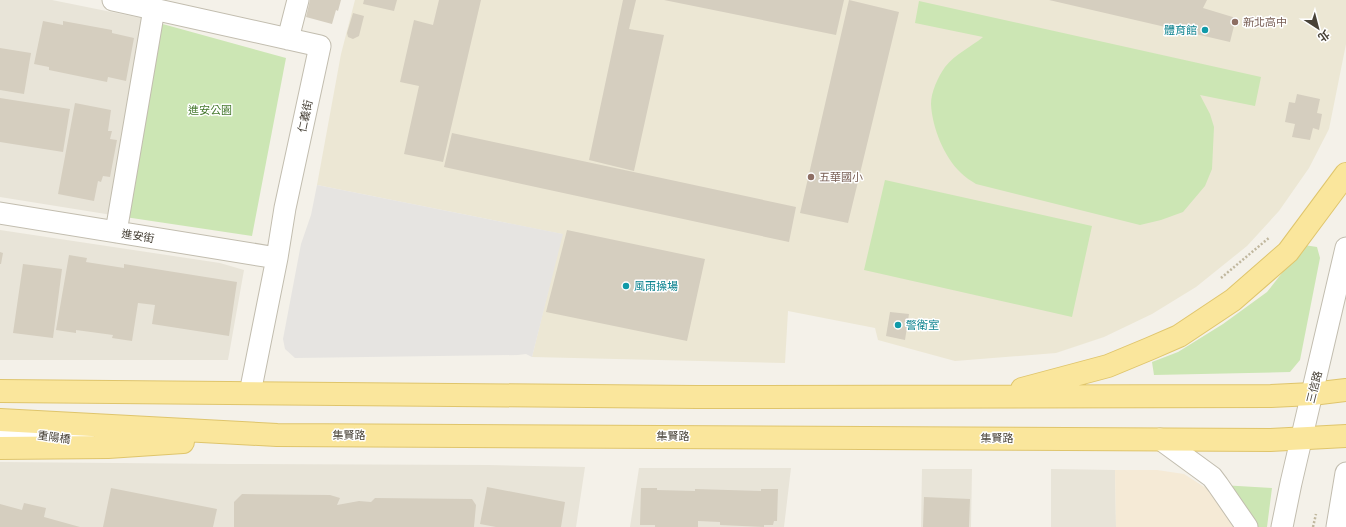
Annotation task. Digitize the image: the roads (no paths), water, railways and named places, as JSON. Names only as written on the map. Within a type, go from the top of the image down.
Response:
[{"type":"main road","points":[[993,397],[1108,366],[1179,336],[1233,300],[1288,252],[1346,174]]},
{"type":"main road","points":[[0,390],[697,397],[993,397],[1270,396],[1312,394],[1346,390]]},
{"type":"main road","name":"集賢路","points":[[0,420],[277,435],[1160,439],[1301,439],[1346,436]]},
{"type":"main road","points":[[0,448],[108,447],[277,435]]},
{"type":"street","name":"仁義街","points":[[113,0],[154,9],[179,7],[288,39],[320,46],[285,208],[277,258],[250,393]]},
{"type":"street","points":[[288,39],[298,0]]},
{"type":"street","points":[[116,232],[154,9]]},
{"type":"street","name":"進安街","points":[[0,213],[277,258]]},
{"type":"street","name":"三信路","points":[[1282,527],[1346,248]]},
{"type":"street","name":"重陽橋","points":[[0,434],[48,434],[108,447]]},
{"type":"street","points":[[1160,439],[1212,477],[1247,527]]},
{"type":"street","points":[[1337,527],[1346,473]]},
{"type":"place","name":"新北高中","points":[[1235,22]]},
{"type":"place","name":"體育館","points":[[1205,30]]},
{"type":"place","name":"五華國小","points":[[811,177]]},
{"type":"place","name":"風雨操場","points":[[626,286]]},
{"type":"place","name":"警衛室","points":[[898,325]]},
{"type":"park label","name":"進安公園","points":[[210,110]]}]
